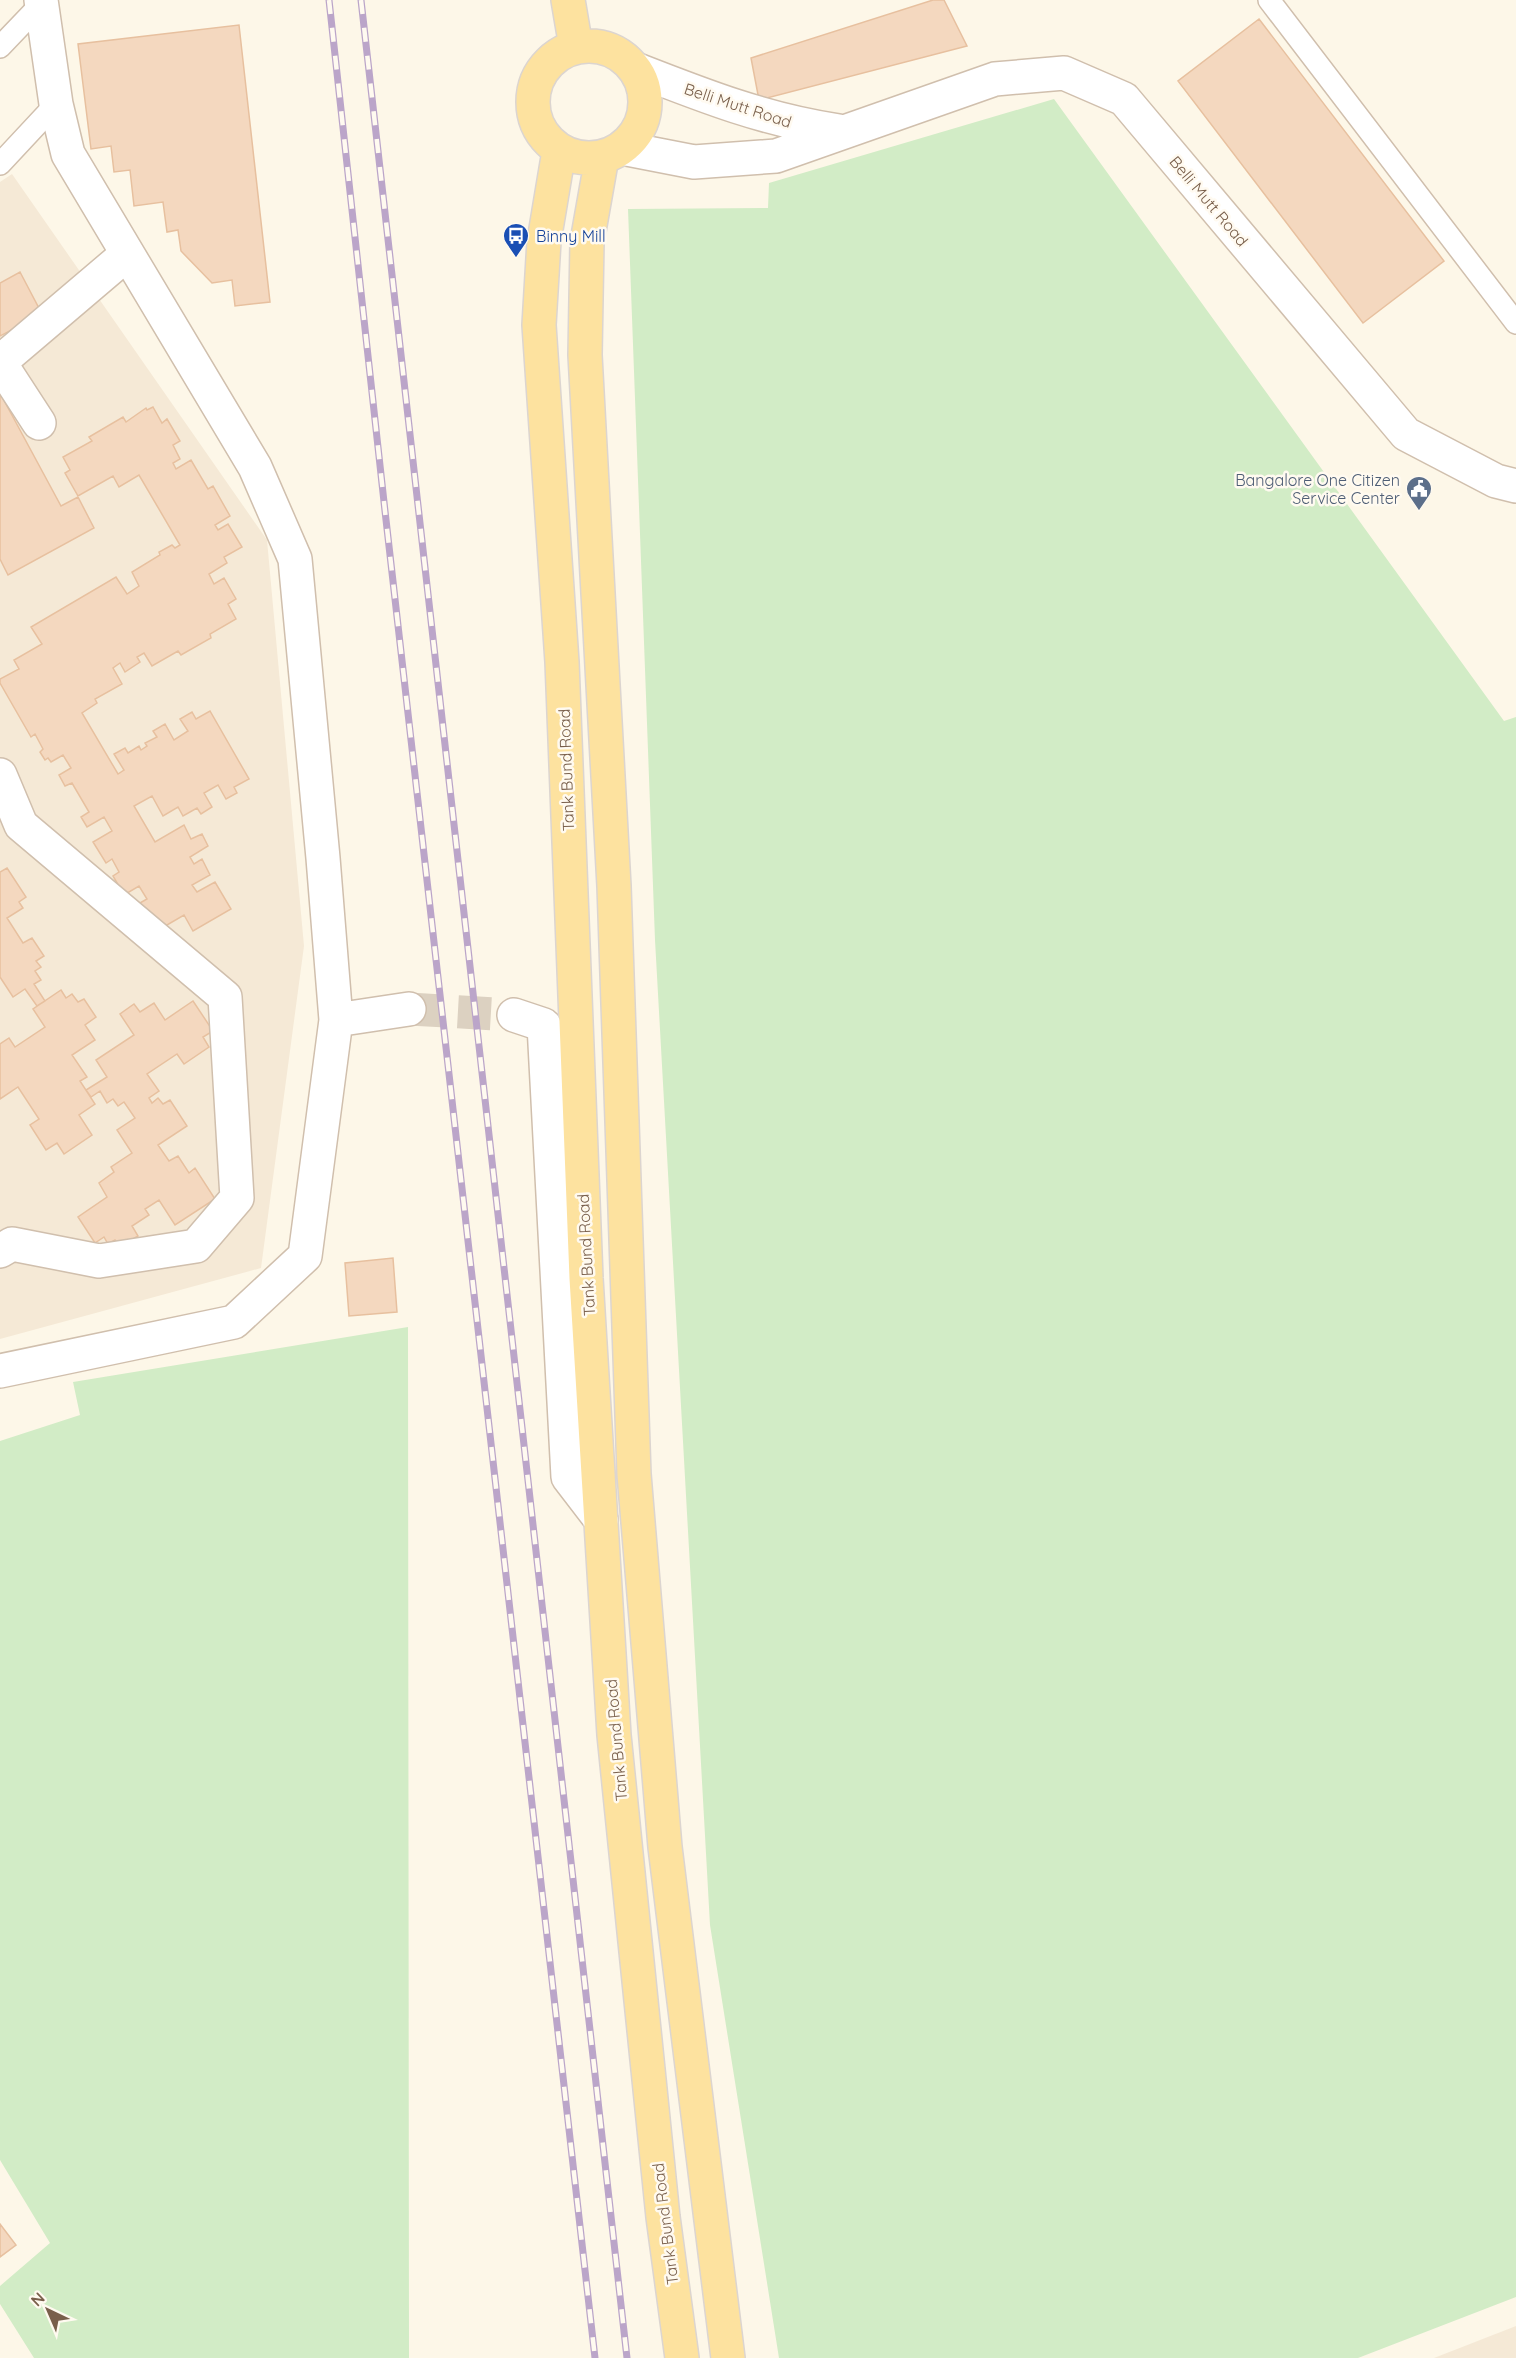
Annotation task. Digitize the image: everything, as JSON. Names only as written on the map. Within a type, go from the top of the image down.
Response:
[{"type":"main road","points":[[568,0],[587,47]]},
{"type":"main road","points":[[587,47],[590,0]]},
{"type":"main road","points":[[587,47],[619,54],[635,69],[644,89],[645,111],[638,131],[612,152],[580,158],[559,151],[543,136],[534,116],[533,94],[541,73],[556,57],[587,47]]},
{"type":"main road","name":"Tank Bund Road","points":[[559,151],[544,241],[538,325],[562,662],[586,1278],[615,1746],[663,2217],[682,2358]]},
{"type":"main road","points":[[612,152],[587,242],[585,355],[614,886],[634,1474],[665,1848],[728,2358]]},
{"type":"street","points":[[0,1371],[234,1322],[305,1256],[336,1020],[295,559],[255,467],[68,154],[56,104],[42,2]]},
{"type":"street","name":"Belli Mutt Road","points":[[635,69],[726,105],[797,125],[844,132]]},
{"type":"street","name":"Belli Mutt Road","points":[[612,152],[694,162],[776,156],[995,79],[1064,73],[1124,99],[1406,434],[1496,481],[1516,486]]},
{"type":"street","points":[[39,423],[0,362],[127,254]]},
{"type":"street","points":[[0,775],[21,825],[225,997],[237,1198],[196,1246],[99,1261],[12,1244],[0,1251]]},
{"type":"street","points":[[336,1020],[409,1009]]},
{"type":"street","points":[[514,1015],[544,1025],[568,1477],[601,1520]]},
{"type":"lane","points":[[1269,0],[1516,323]]},
{"type":"lane","points":[[0,48],[42,2]]},
{"type":"lane","points":[[0,164],[56,104]]},
{"type":"shaded area","points":[[12,174],[267,540],[304,946],[261,1268],[0,1339],[0,182]]},
{"type":"shaded area","points":[[1516,2326],[1516,2358],[1434,2358]]},
{"type":"green space","points":[[1054,99],[1504,721],[1516,717],[1516,2297],[1358,2358],[779,2358],[710,1925],[655,940],[628,209],[768,208],[769,183]]},
{"type":"green space","points":[[408,1327],[409,2358],[34,2358],[0,2304],[0,2286],[50,2243],[0,2160],[0,1441],[80,1415],[73,1382]]},
{"type":"building","points":[[933,0],[944,0],[967,46],[759,100],[751,58]]},
{"type":"building","points":[[1259,19],[1444,261],[1363,323],[1178,81]]},
{"type":"building","points":[[239,25],[270,302],[235,306],[232,280],[212,283],[181,251],[178,230],[167,232],[163,202],[134,206],[130,170],[114,172],[111,146],[91,149],[78,44]]},
{"type":"building","points":[[20,272],[42,314],[0,336],[0,283]]},
{"type":"building","points":[[0,393],[61,506],[78,497],[94,528],[8,575],[0,559]]},
{"type":"building","points":[[153,407],[162,423],[167,419],[180,441],[173,445],[180,459],[173,463],[176,469],[191,460],[208,489],[213,486],[230,516],[215,525],[218,530],[228,524],[242,547],[224,557],[227,563],[209,574],[214,584],[224,578],[236,599],[228,604],[236,619],[210,634],[211,638],[181,655],[178,651],[152,666],[144,653],[137,657],[140,662],[125,672],[120,663],[113,668],[122,684],[95,699],[97,703],[82,713],[118,774],[124,770],[114,754],[125,748],[128,753],[139,746],[141,750],[147,746],[145,743],[157,737],[153,731],[165,724],[174,740],[188,731],[180,719],[192,712],[196,719],[210,711],[249,779],[234,787],[237,793],[226,799],[218,785],[204,793],[212,807],[201,814],[197,808],[183,816],[178,807],[163,816],[152,796],[134,806],[155,842],[184,825],[191,839],[202,834],[208,846],[190,857],[194,864],[202,859],[210,875],[192,885],[197,892],[215,882],[231,909],[193,931],[184,915],[155,932],[133,907],[147,899],[139,886],[124,895],[113,876],[119,872],[112,859],[106,863],[93,842],[112,831],[104,817],[87,827],[81,817],[89,812],[72,783],[65,786],[59,775],[71,768],[63,755],[51,762],[48,758],[45,760],[40,752],[43,749],[35,734],[31,737],[0,683],[0,679],[19,669],[14,660],[42,644],[31,627],[116,577],[127,594],[139,586],[132,572],[160,555],[159,552],[172,545],[175,548],[180,545],[139,475],[119,487],[113,476],[78,496],[65,473],[70,470],[63,457],[92,441],[89,437],[123,417],[126,422],[146,408],[147,410]]},
{"type":"building","points":[[7,868],[26,897],[19,902],[23,908],[7,918],[23,943],[32,938],[44,956],[36,961],[41,967],[35,971],[41,980],[34,984],[45,1001],[37,1006],[25,989],[13,997],[0,977],[0,872]]},
{"type":"building","points":[[61,990],[66,998],[72,994],[78,1002],[84,999],[96,1017],[85,1025],[95,1040],[72,1055],[87,1077],[80,1081],[95,1104],[79,1115],[92,1135],[64,1154],[57,1143],[46,1150],[30,1125],[39,1119],[18,1087],[0,1099],[0,1044],[9,1038],[15,1047],[45,1027],[33,1009]]},
{"type":"building","points":[[193,1001],[213,1031],[203,1037],[209,1047],[184,1064],[177,1054],[147,1074],[159,1091],[149,1098],[152,1103],[158,1098],[163,1104],[170,1100],[187,1126],[158,1145],[169,1161],[178,1156],[189,1173],[195,1168],[215,1199],[175,1225],[159,1200],[145,1209],[149,1215],[132,1226],[138,1236],[120,1247],[115,1240],[108,1244],[104,1237],[95,1243],[78,1217],[107,1197],[99,1183],[114,1172],[111,1167],[132,1153],[117,1130],[135,1118],[124,1102],[118,1106],[113,1099],[107,1103],[100,1091],[91,1097],[86,1090],[107,1077],[96,1060],[134,1035],[120,1014],[134,1004],[140,1012],[154,1003],[165,1020]]},
{"type":"building","points":[[393,1258],[397,1312],[349,1316],[345,1263]]},
{"type":"building","points":[[0,2224],[16,2245],[0,2257]]},
{"type":"tunnel","points":[[409,1009],[514,1015]]},
{"type":"railway","points":[[329,0],[595,2358]]},
{"type":"railway","points":[[361,0],[627,2358]]},
{"type":"place","name":"Binny Mill","points":[[516,259]]},
{"type":"place","name":"Bangalore One Citizen Service Center","points":[[1419,512]]}]
